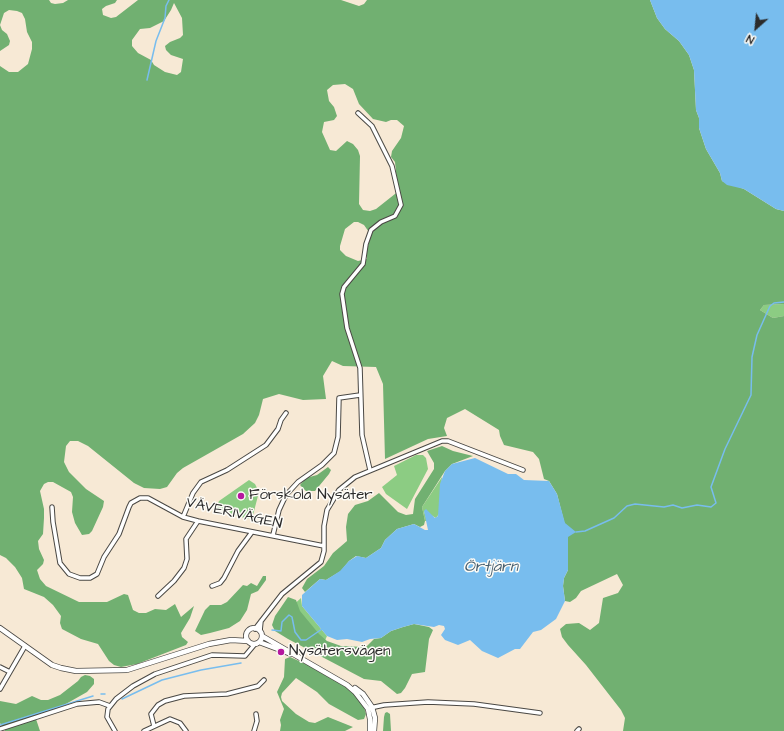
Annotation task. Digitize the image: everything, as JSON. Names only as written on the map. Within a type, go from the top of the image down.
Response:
[{"type":"street","points":[[358,112],[372,126],[392,166],[401,205],[395,216],[381,222],[371,230],[366,244],[363,264],[342,290],[345,318],[360,368],[363,445],[370,470]]},
{"type":"street","points":[[273,535],[279,510],[286,495],[298,482],[322,465],[334,453],[338,437],[339,398],[360,395]]},
{"type":"street","points":[[183,517],[193,493],[201,482],[227,470],[266,445],[278,429],[281,420],[286,413]]},
{"type":"street","points":[[255,629],[282,594],[321,562],[324,556],[324,526],[330,503],[346,483],[370,470],[442,441],[448,441],[523,470]]},
{"type":"street","name":"VÄVERIVÄGEN","points":[[52,507],[57,551],[62,568],[73,576],[85,578],[90,578],[97,574],[104,557],[119,534],[131,502],[140,498],[148,498],[183,517],[198,521],[324,546]]},
{"type":"street","points":[[158,596],[174,581],[184,568],[187,559],[186,539],[198,521]]},
{"type":"street","points":[[212,586],[220,583],[224,578],[252,532]]},
{"type":"street","points":[[261,621],[260,631],[262,636],[362,694],[374,718],[374,731]]},
{"type":"street","points":[[0,628],[58,667],[89,671],[127,670],[209,644],[231,640],[247,633],[249,630],[255,629],[260,631]]},
{"type":"street","points":[[247,633],[249,651]]},
{"type":"street","points":[[112,730],[107,717],[110,706],[133,686],[155,674],[212,656],[220,654],[240,657],[245,656],[262,636]]},
{"type":"street","points":[[231,640],[257,643],[294,655]]},
{"type":"street","points":[[0,689],[25,646]]},
{"type":"street","points":[[0,667],[10,672]]},
{"type":"street","points":[[154,726],[151,714],[158,705],[165,701],[184,696],[227,694],[258,686],[264,680]]},
{"type":"street","points":[[0,729],[77,704],[99,702],[110,706]]},
{"type":"street","points":[[370,708],[428,702],[474,704],[540,713]]},
{"type":"street","points":[[370,708],[370,731]]},
{"type":"street","points":[[254,731],[257,721],[256,714]]},
{"type":"street","points":[[144,731],[170,719],[180,723],[186,731]]},
{"type":"green space","points":[[0,0],[49,0],[51,3],[55,4],[63,3],[68,0],[117,0],[115,3],[102,9],[103,15],[111,18],[116,17],[138,0],[341,0],[359,6],[364,4],[367,0],[650,0],[657,18],[665,29],[679,41],[689,55],[694,70],[696,110],[699,118],[699,128],[706,149],[720,173],[722,181],[744,189],[776,209],[784,211],[784,304],[764,305],[760,310],[773,318],[784,316],[784,731],[623,731],[625,718],[621,710],[586,665],[568,645],[562,637],[560,629],[566,624],[579,623],[590,630],[599,623],[603,598],[618,593],[623,585],[617,574],[581,591],[576,598],[570,602],[565,601],[563,586],[564,578],[568,570],[568,537],[557,494],[549,481],[544,479],[539,459],[533,452],[504,445],[499,430],[465,409],[447,418],[444,428],[447,436],[428,439],[385,459],[383,384],[376,367],[343,366],[332,361],[323,376],[326,399],[303,400],[279,394],[263,399],[259,415],[255,423],[243,434],[183,468],[177,473],[167,487],[160,489],[144,488],[134,483],[88,446],[78,441],[70,441],[66,446],[64,462],[69,472],[86,489],[104,501],[103,507],[92,531],[89,534],[82,535],[75,523],[72,512],[73,497],[71,492],[53,482],[44,484],[40,491],[44,509],[44,518],[43,534],[38,541],[39,549],[44,560],[43,564],[37,570],[40,579],[46,586],[79,602],[107,602],[124,594],[128,595],[133,610],[139,613],[146,613],[155,609],[166,610],[175,604],[181,617],[194,606],[190,618],[181,633],[182,637],[188,642],[186,645],[137,664],[121,667],[114,665],[109,661],[98,644],[81,639],[62,629],[60,623],[61,616],[53,605],[44,597],[24,589],[22,578],[15,567],[6,558],[0,555],[0,66],[9,72],[18,72],[28,64],[32,49],[32,42],[27,32],[25,19],[22,13],[9,10],[4,13],[0,25]],"holes":[[[174,3],[182,18],[183,35],[165,46],[166,50],[171,55],[183,59],[181,72],[177,75],[165,72],[154,65],[151,60],[138,53],[132,46],[132,40],[140,29],[150,28],[164,21]],[[345,84],[353,89],[359,104],[373,119],[386,122],[397,120],[404,126],[401,138],[392,151],[391,157],[395,162],[397,183],[400,190],[376,209],[370,211],[363,210],[359,204],[360,156],[358,150],[353,144],[347,141],[336,151],[330,150],[322,132],[324,122],[334,120],[337,116],[334,107],[329,101],[327,90],[333,85]],[[354,222],[364,225],[371,235],[367,250],[367,259],[358,261],[346,256],[340,250],[345,229]]]},
{"type":"green space","points":[[0,25],[10,41],[9,45],[0,51]]},
{"type":"green space","points":[[784,304],[784,316],[773,318],[760,310],[764,305]]},
{"type":"green space","points":[[442,446],[453,451],[473,456],[452,464],[445,471],[422,507],[425,521],[424,525],[420,527],[414,524],[397,529],[385,540],[381,548],[366,558],[356,556],[349,561],[341,571],[326,580],[320,579],[305,592],[302,588],[307,579],[324,566],[333,553],[347,541],[346,527],[348,514],[355,505],[368,501],[379,493],[398,512],[406,515],[413,514],[415,499],[434,469],[434,463],[427,451]]},
{"type":"green space","points":[[416,455],[423,455],[426,458],[428,469],[407,509],[386,494],[382,487],[397,475],[394,466]]},
{"type":"green space","points":[[328,467],[331,470],[329,474],[315,491],[306,491],[300,485],[306,478],[317,475]]},
{"type":"green space","points":[[442,477],[439,514],[436,518],[424,511],[427,521],[425,521],[422,507]]},
{"type":"green space","name":"Förskola Nysäter","points":[[249,480],[255,484],[259,492],[253,515],[248,519],[217,510],[219,501]]},
{"type":"green space","points":[[263,576],[266,576],[266,580],[258,591],[251,594],[247,610],[240,621],[229,628],[201,635],[195,631],[205,610],[210,605],[221,605],[227,602],[243,585],[247,586],[251,583],[257,586]]},
{"type":"green space","points":[[288,597],[296,600],[300,611],[319,634],[327,641],[341,646],[366,647],[374,639],[381,638],[391,631],[403,627],[414,624],[429,627],[433,630],[429,639],[425,672],[412,674],[405,688],[401,693],[397,694],[381,681],[364,679],[288,639],[275,631],[272,625],[275,616]]},
{"type":"green space","points":[[301,598],[302,606],[327,636],[323,645],[278,619]]},
{"type":"green space","points":[[290,657],[310,666],[352,690],[364,707],[366,714],[364,719],[358,720],[329,704],[317,692],[296,678],[282,693],[281,697],[282,701],[296,714],[309,722],[315,723],[328,717],[353,727],[345,731],[280,731],[280,720],[284,709],[277,692],[284,677],[285,659]]},
{"type":"green space","points":[[85,675],[94,679],[94,684],[87,692],[57,709],[35,716],[40,731],[5,731],[0,723],[0,701],[16,704],[32,696],[41,700],[48,700],[60,695]]},
{"type":"green space","points":[[387,712],[390,714],[391,731],[383,731],[384,717],[385,713]]},
{"type":"water","points":[[650,0],[784,0],[784,211],[776,209],[744,189],[727,185],[722,181],[720,173],[706,149],[699,128],[699,118],[696,110],[694,70],[689,55],[679,41],[665,29],[657,18]]},
{"type":"water","name":"Örtjärn","points":[[475,458],[508,474],[516,474],[524,480],[549,481],[557,494],[565,523],[576,532],[568,537],[568,570],[564,578],[563,586],[565,601],[556,619],[541,630],[533,632],[520,649],[515,649],[498,658],[482,651],[470,640],[458,645],[445,640],[441,635],[445,629],[444,626],[439,625],[434,627],[414,624],[391,631],[381,638],[370,639],[362,642],[347,639],[337,640],[327,636],[302,606],[302,595],[320,579],[326,580],[340,571],[349,561],[357,556],[366,558],[381,548],[385,540],[397,529],[414,524],[428,530],[424,511],[426,509],[435,518],[438,516],[440,484],[445,471],[452,464]]},
{"type":"waterway","points":[[147,80],[156,41],[165,18],[166,6],[169,0]]},
{"type":"waterway","points":[[576,532],[585,531],[614,518],[627,506],[635,504],[664,507],[673,505],[682,508],[697,505],[711,507],[716,503],[711,487],[725,449],[751,395],[752,357],[757,335],[770,306],[774,303],[784,302]]},
{"type":"waterway","points":[[272,630],[281,631],[282,622],[289,615],[292,617],[295,632],[301,640],[306,640],[322,629]]},
{"type":"waterway","points":[[122,699],[162,680],[201,670],[241,663]]},
{"type":"waterway","points":[[0,725],[93,696]]},
{"type":"place","name":"Förskola Nysäter","points":[[241,496]]},
{"type":"place","name":"Nysätersvägen","points":[[281,652]]}]
